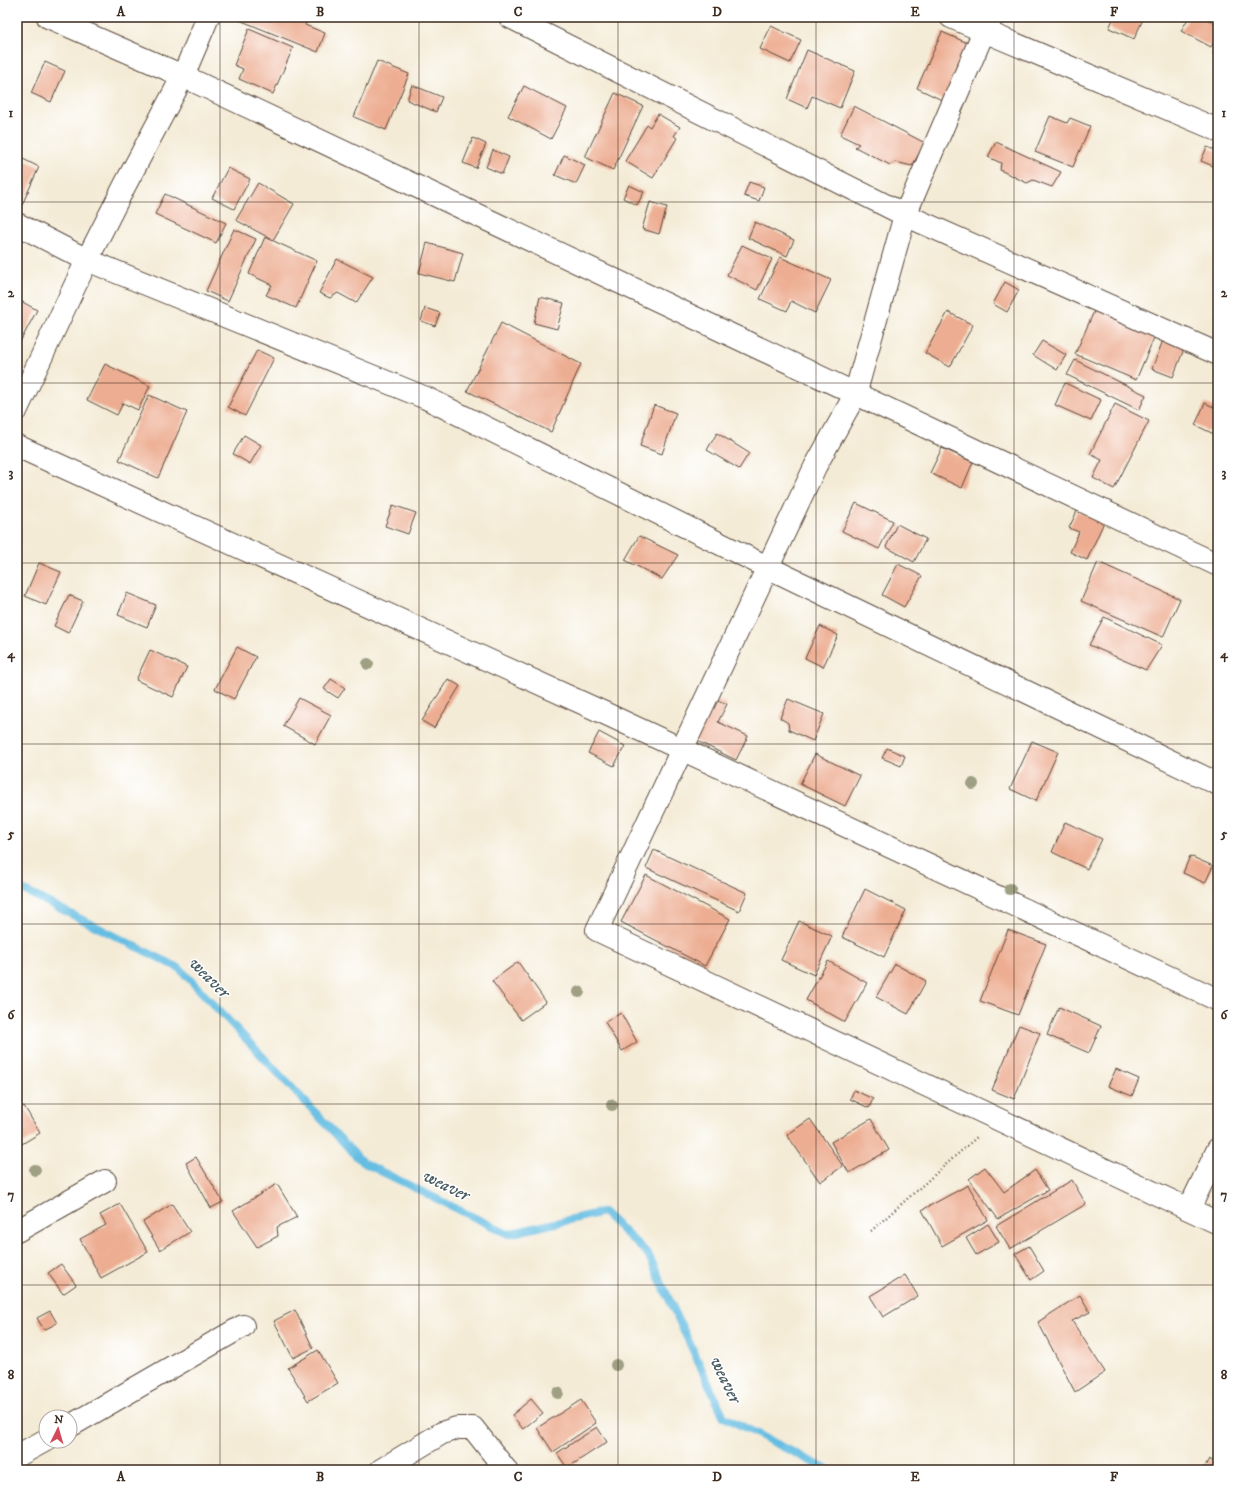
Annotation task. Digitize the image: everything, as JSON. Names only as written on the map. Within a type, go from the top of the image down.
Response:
[{"type":"street","points":[[48,17],[183,76],[1218,565]]},
{"type":"street","points":[[17,409],[87,260],[183,76],[208,17]]},
{"type":"street","points":[[510,17],[905,215],[1218,354]]},
{"type":"street","points":[[951,17],[988,24],[1218,130]]},
{"type":"street","points":[[988,24],[905,215],[856,394],[815,467],[596,930],[1218,1222]]},
{"type":"street","points":[[17,224],[87,260],[426,398],[767,567],[1218,784]]},
{"type":"street","points":[[17,446],[586,704],[1218,1000]]},
{"type":"street","points":[[1189,1209],[1218,1149]]},
{"type":"street","points":[[17,1230],[105,1181]]},
{"type":"street","points":[[78,1421],[243,1326]]},
{"type":"street","points":[[381,1470],[442,1433],[457,1428],[473,1428],[506,1470]]},
{"type":"street","points":[[17,1456],[38,1444]]},
{"type":"path","points":[[871,1231],[997,1118]]},
{"type":"building","points":[[232,17],[308,17],[305,25],[325,33],[318,52]]},
{"type":"building","points":[[1114,17],[1144,17],[1134,39],[1109,28]]},
{"type":"building","points":[[1189,17],[1203,17],[1218,25],[1218,35],[1211,47],[1181,31]]},
{"type":"building","points":[[771,26],[801,40],[790,63],[760,49]]},
{"type":"building","points":[[249,29],[293,48],[273,94],[239,79],[243,69],[234,65]]},
{"type":"building","points":[[942,32],[972,45],[946,102],[917,88]]},
{"type":"building","points":[[1218,43],[1218,56],[1213,54]]},
{"type":"building","points":[[807,50],[855,71],[840,108],[812,96],[807,108],[787,99]]},
{"type":"building","points":[[377,61],[409,74],[386,130],[354,117]]},
{"type":"building","points":[[45,62],[65,71],[51,102],[31,93]]},
{"type":"building","points":[[412,85],[442,97],[436,112],[407,100]]},
{"type":"building","points":[[524,86],[567,108],[551,139],[508,116]]},
{"type":"building","points":[[615,93],[643,106],[613,170],[585,157]]},
{"type":"building","points":[[854,106],[925,143],[912,166],[895,162],[890,165],[855,147],[859,144],[840,135]]},
{"type":"building","points":[[658,114],[680,127],[674,136],[677,138],[653,178],[625,161],[647,125],[650,127]]},
{"type":"building","points":[[1050,116],[1067,123],[1070,118],[1090,126],[1073,167],[1035,152]]},
{"type":"building","points":[[473,138],[486,144],[476,168],[463,163]]},
{"type":"building","points":[[996,142],[1061,172],[1052,187],[1033,180],[1027,183],[1000,170],[1001,163],[988,157]]},
{"type":"building","points":[[1207,147],[1218,151],[1218,168],[1201,161]]},
{"type":"building","points":[[493,150],[509,157],[502,174],[486,167]]},
{"type":"building","points":[[564,155],[585,165],[576,184],[555,175]]},
{"type":"building","points":[[17,156],[39,167],[22,205],[17,202]]},
{"type":"building","points":[[228,168],[250,179],[234,209],[212,198]]},
{"type":"building","points":[[749,182],[764,187],[759,201],[744,196]]},
{"type":"building","points":[[258,183],[294,204],[273,240],[236,220]]},
{"type":"building","points":[[629,185],[644,192],[637,205],[623,198]]},
{"type":"building","points":[[165,194],[226,223],[216,243],[155,214]]},
{"type":"building","points":[[650,202],[667,207],[659,234],[642,229]]},
{"type":"building","points":[[755,222],[794,240],[787,256],[748,238]]},
{"type":"building","points":[[234,229],[256,239],[228,301],[206,291]]},
{"type":"building","points":[[265,237],[317,261],[296,308],[266,295],[272,285],[249,274]]},
{"type":"building","points":[[427,243],[463,253],[455,282],[419,273]]},
{"type":"building","points":[[742,245],[772,259],[757,290],[727,275]]},
{"type":"building","points":[[780,257],[831,280],[815,313],[791,301],[787,311],[760,299]]},
{"type":"building","points":[[337,259],[373,277],[356,303],[338,293],[330,298],[319,293]]},
{"type":"building","points":[[1005,282],[1019,290],[1007,312],[993,304]]},
{"type":"building","points":[[540,297],[564,303],[557,329],[534,323]]},
{"type":"building","points":[[17,299],[37,310],[20,342],[17,340]]},
{"type":"building","points":[[1096,307],[1156,333],[1136,380],[1075,354]]},
{"type":"building","points":[[425,308],[440,313],[435,326],[421,321]]},
{"type":"building","points":[[948,312],[973,325],[950,367],[925,353]]},
{"type":"building","points":[[501,323],[581,364],[551,432],[467,391]]},
{"type":"building","points":[[1165,335],[1186,344],[1173,377],[1152,369]]},
{"type":"building","points":[[1042,341],[1066,355],[1057,370],[1033,355]]},
{"type":"building","points":[[257,350],[274,358],[245,416],[228,407]]},
{"type":"building","points":[[1075,360],[1146,395],[1139,410],[1067,375]]},
{"type":"building","points":[[105,364],[150,386],[138,410],[123,403],[117,415],[87,400]]},
{"type":"building","points":[[1065,383],[1101,400],[1091,421],[1055,405]]},
{"type":"building","points":[[149,395],[187,412],[158,478],[119,460]]},
{"type":"building","points":[[1205,403],[1218,409],[1218,436],[1195,425]]},
{"type":"building","points":[[1115,404],[1149,421],[1114,489],[1093,478],[1102,460],[1090,454]]},
{"type":"building","points":[[654,405],[676,413],[662,454],[640,446]]},
{"type":"building","points":[[717,433],[749,453],[739,469],[707,450]]},
{"type":"building","points":[[244,435],[261,445],[250,464],[233,454]]},
{"type":"building","points":[[942,448],[973,462],[962,488],[930,473]]},
{"type":"building","points":[[856,503],[893,521],[879,549],[842,531]]},
{"type":"building","points":[[393,505],[416,513],[408,534],[385,526]]},
{"type":"building","points":[[1077,511],[1104,522],[1087,560],[1070,552],[1079,532],[1069,528]]},
{"type":"building","points":[[897,524],[926,539],[914,562],[886,547]]},
{"type":"building","points":[[639,536],[678,555],[662,579],[625,560]]},
{"type":"building","points":[[1098,562],[1180,599],[1163,637],[1081,601]]},
{"type":"building","points":[[39,563],[61,572],[46,605],[25,596]]},
{"type":"building","points":[[898,564],[922,576],[904,607],[882,595]]},
{"type":"building","points":[[127,593],[156,605],[147,627],[118,615]]},
{"type":"building","points":[[69,595],[83,601],[68,633],[54,626]]},
{"type":"building","points":[[1104,617],[1162,645],[1146,670],[1089,645]]},
{"type":"building","points":[[820,626],[838,635],[823,667],[805,658]]},
{"type":"building","points":[[237,647],[256,657],[234,699],[215,689]]},
{"type":"building","points":[[150,650],[187,667],[173,697],[136,680]]},
{"type":"building","points":[[331,679],[345,688],[338,698],[324,689]]},
{"type":"building","points":[[448,679],[460,686],[434,728],[422,721]]},
{"type":"building","points":[[299,698],[331,715],[315,744],[283,726]]},
{"type":"building","points":[[715,699],[727,704],[718,722],[748,736],[736,760],[695,740]]},
{"type":"building","points":[[788,699],[824,714],[813,741],[789,730],[788,723],[780,718]]},
{"type":"building","points":[[599,732],[625,746],[614,766],[588,753]]},
{"type":"building","points":[[1032,741],[1058,752],[1036,801],[1010,789]]},
{"type":"building","points":[[887,748],[905,756],[901,766],[882,758]]},
{"type":"building","points":[[815,754],[860,776],[845,806],[800,784]]},
{"type":"building","points":[[1065,822],[1102,839],[1087,869],[1052,852]]},
{"type":"building","points":[[654,850],[747,893],[739,911],[646,868]]},
{"type":"building","points":[[1190,856],[1213,866],[1205,883],[1183,873]]},
{"type":"building","points":[[646,875],[730,919],[705,966],[621,922]]},
{"type":"building","points":[[865,889],[906,910],[884,957],[842,937]]},
{"type":"building","points":[[799,921],[832,936],[814,975],[781,960]]},
{"type":"building","points":[[1008,930],[1046,944],[1018,1015],[980,1001]]},
{"type":"building","points":[[828,961],[867,983],[845,1022],[806,1000]]},
{"type":"building","points":[[518,962],[546,1002],[521,1020],[492,981]]},
{"type":"building","points":[[895,964],[926,981],[908,1014],[876,997]]},
{"type":"building","points":[[1059,1007],[1101,1026],[1089,1053],[1047,1035]]},
{"type":"building","points":[[621,1013],[637,1042],[622,1051],[605,1022]]},
{"type":"building","points":[[1019,1025],[1040,1033],[1014,1099],[992,1090]]},
{"type":"building","points":[[1116,1069],[1139,1079],[1132,1096],[1108,1086]]},
{"type":"building","points":[[854,1090],[873,1099],[869,1108],[850,1099]]},
{"type":"building","points":[[24,1106],[40,1133],[17,1147],[17,1110]]},
{"type":"building","points":[[810,1119],[843,1166],[820,1182],[787,1135]]},
{"type":"building","points":[[871,1119],[889,1150],[849,1173],[831,1142]]},
{"type":"building","points":[[196,1157],[223,1202],[211,1208],[186,1163]]},
{"type":"building","points":[[985,1167],[1004,1192],[1035,1170],[1048,1190],[998,1219],[969,1179]]},
{"type":"building","points":[[1072,1180],[1086,1204],[1010,1249],[996,1226]]},
{"type":"building","points":[[277,1184],[297,1217],[277,1227],[278,1236],[257,1247],[233,1211]]},
{"type":"building","points":[[968,1185],[988,1220],[942,1246],[922,1210]]},
{"type":"building","points":[[120,1204],[148,1252],[101,1278],[80,1239],[106,1225],[100,1215]]},
{"type":"building","points":[[172,1204],[190,1232],[160,1250],[143,1222]]},
{"type":"building","points":[[988,1224],[999,1242],[976,1255],[966,1238]]},
{"type":"building","points":[[1029,1246],[1044,1271],[1031,1280],[1015,1254]]},
{"type":"building","points":[[61,1264],[76,1285],[63,1294],[48,1273]]},
{"type":"building","points":[[905,1275],[918,1296],[883,1317],[870,1296]]},
{"type":"building","points":[[1080,1295],[1090,1312],[1072,1321],[1105,1372],[1075,1392],[1038,1322]]},
{"type":"building","points":[[295,1310],[313,1348],[293,1358],[274,1321]]},
{"type":"building","points":[[50,1311],[57,1323],[44,1330],[37,1318]]},
{"type":"building","points":[[318,1350],[338,1383],[308,1401],[288,1368]]},
{"type":"building","points":[[531,1399],[543,1413],[523,1429],[512,1415]]},
{"type":"building","points":[[581,1400],[596,1423],[553,1452],[537,1428]]},
{"type":"building","points":[[597,1427],[607,1442],[567,1468],[557,1453]]},
{"type":"building","points":[[1209,1459],[1218,1464],[1218,1470],[1203,1470]]},
{"type":"waterway","name":"weaver","points":[[17,887],[179,968],[362,1162],[508,1234],[603,1212],[648,1254],[724,1417],[828,1470]]}]
